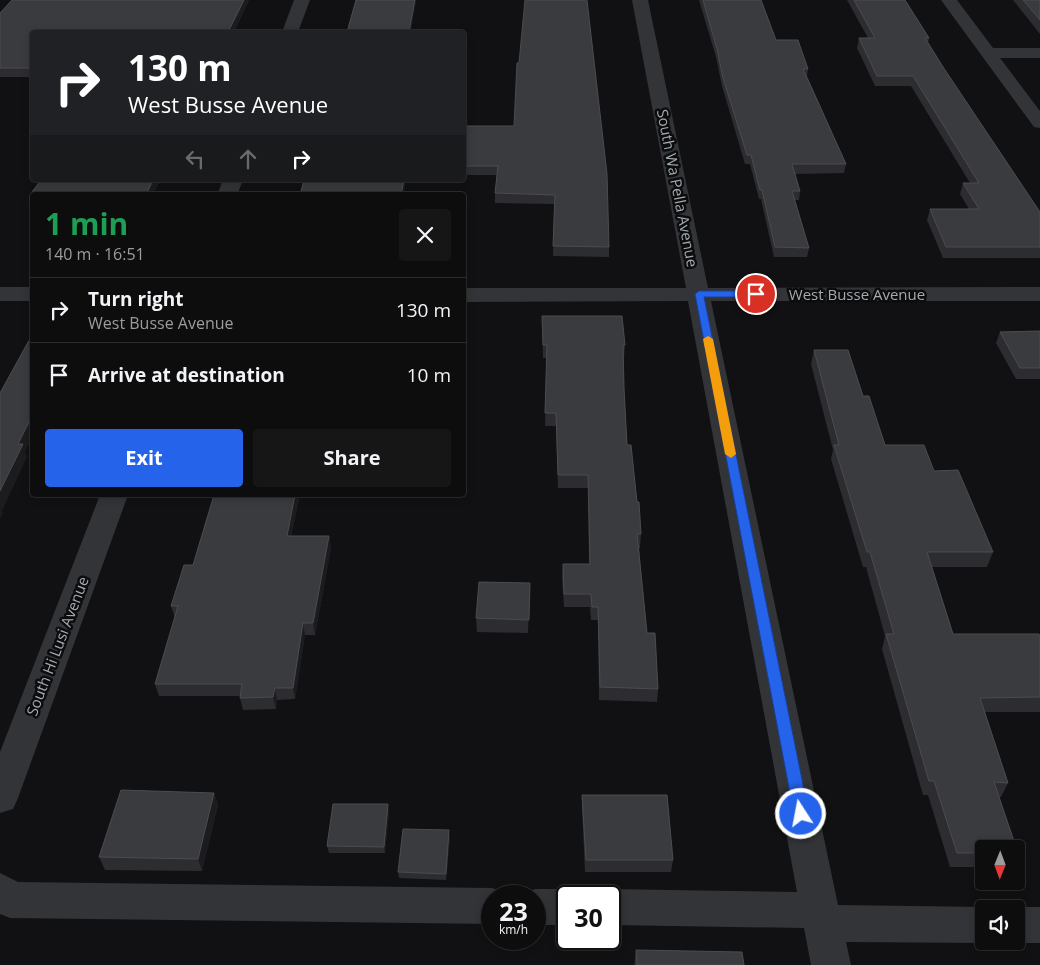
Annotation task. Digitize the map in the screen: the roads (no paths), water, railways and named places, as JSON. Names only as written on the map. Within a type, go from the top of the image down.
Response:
[{"type":"street","points":[[291,30],[302,0]]},
{"type":"street","name":"South Wa Pella Avenue","points":[[640,0],[831,965]]},
{"type":"street","points":[[949,0],[1040,123]]},
{"type":"street","points":[[990,53],[1040,53]]},
{"type":"street","points":[[0,294],[30,294]]},
{"type":"street","name":"West Busse Avenue","points":[[466,295],[1040,294]]},
{"type":"street","name":"South Hi Lusi Avenue","points":[[0,798],[9,749],[113,497]]},
{"type":"street","points":[[0,891],[10,900],[481,906]]},
{"type":"street","points":[[621,907],[975,924]]},
{"type":"street","points":[[1025,925],[1040,925]]}]
